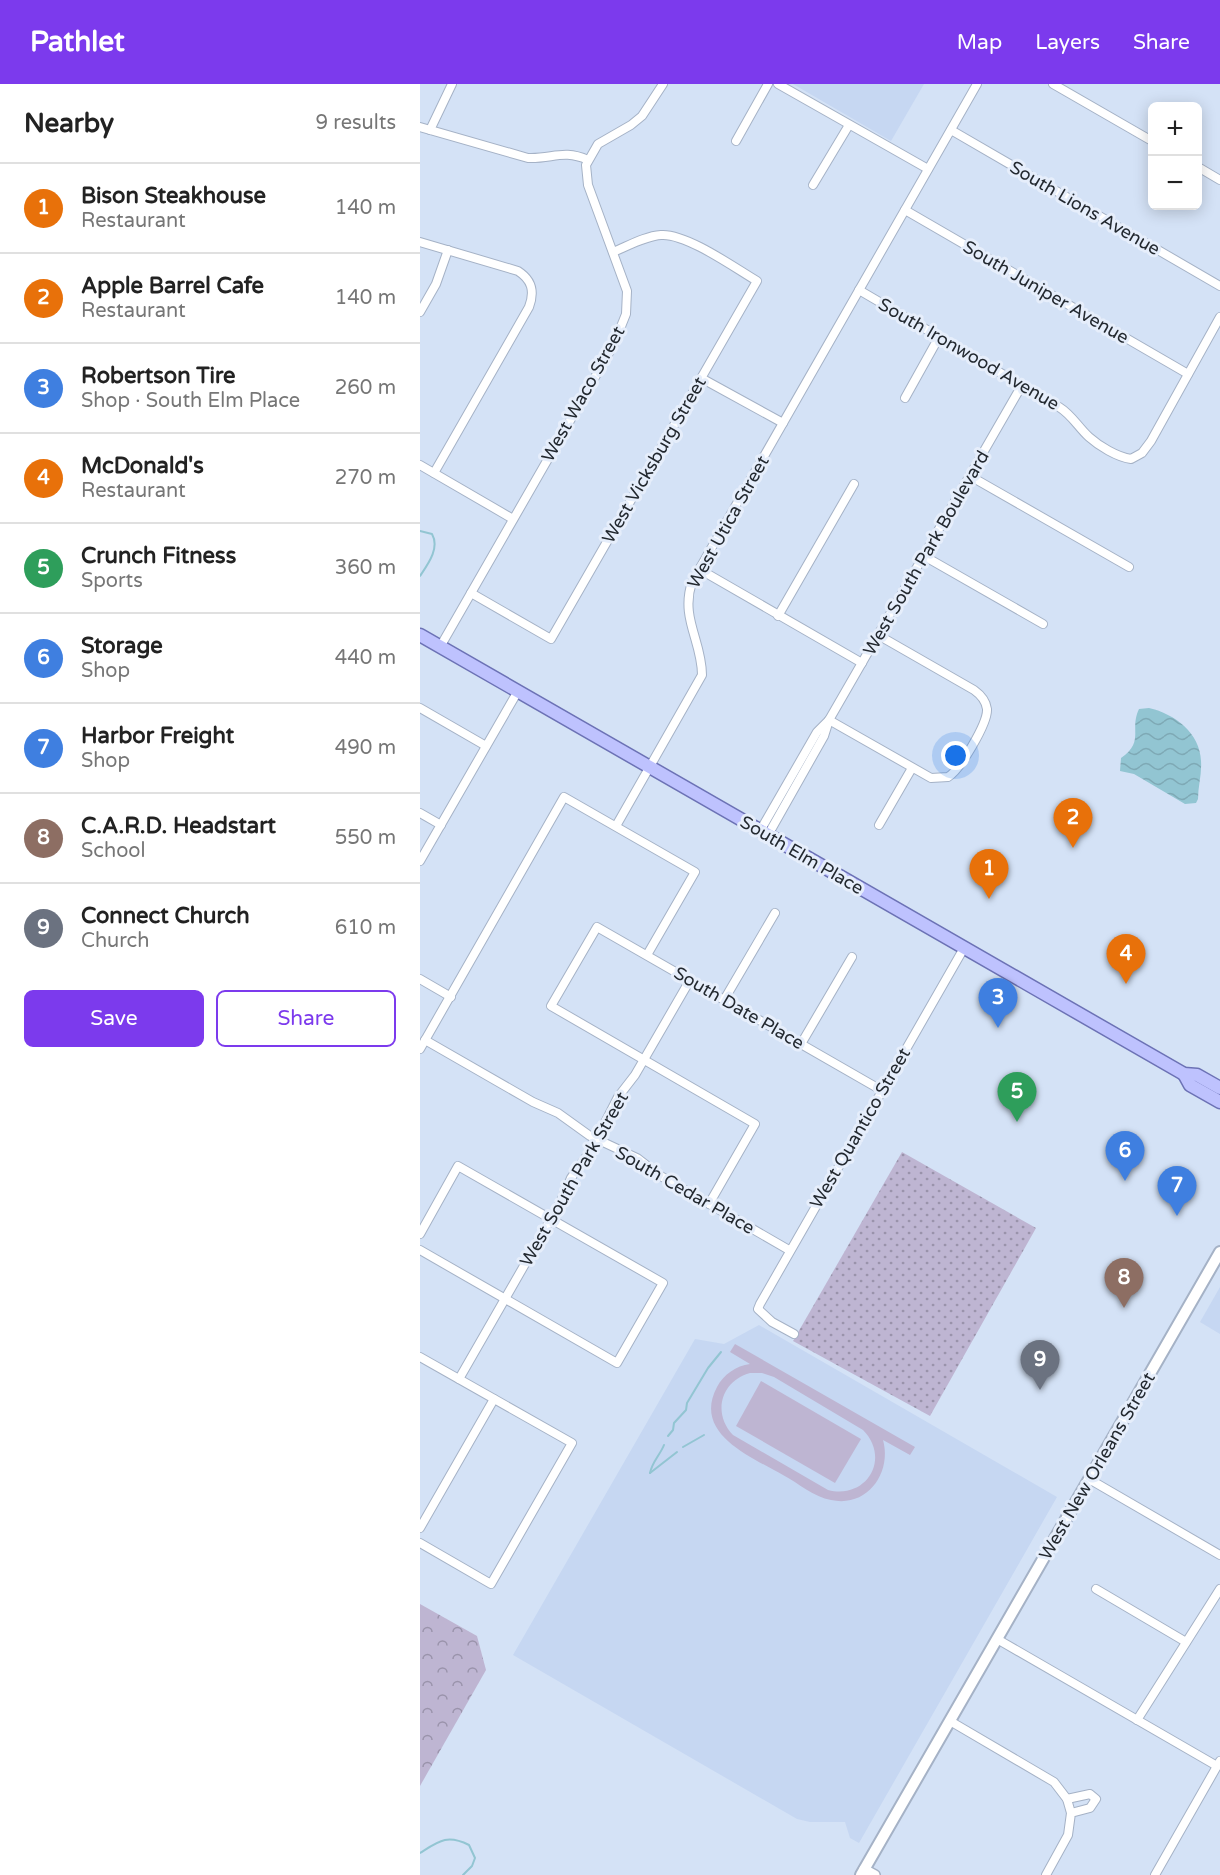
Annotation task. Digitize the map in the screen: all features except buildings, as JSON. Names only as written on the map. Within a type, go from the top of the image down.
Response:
[{"type":"main road","name":"South Elm Place","points":[[420,635],[1184,1074],[1197,1075],[1220,1088]]},
{"type":"main road","name":"South Elm Place","points":[[1184,1074],[1190,1085],[1220,1102]]},
{"type":"main road","name":"West New Orleans Street","points":[[863,1872],[1220,1252]]},
{"type":"street","points":[[430,130],[452,84]]},
{"type":"street","points":[[420,127],[528,158],[564,153],[588,160],[603,140],[626,128],[642,116],[663,84]]},
{"type":"street","points":[[736,141],[768,84]]},
{"type":"street","points":[[778,84],[928,169]]},
{"type":"street","name":"West Utica Street","points":[[615,826],[702,675],[687,607],[689,591],[699,569],[977,84]]},
{"type":"street","points":[[1053,84],[1148,139]]},
{"type":"street","points":[[813,185],[849,125]]},
{"type":"street","name":"South Lions Avenue","points":[[951,130],[1220,286]]},
{"type":"street","name":"West Waco Street","points":[[440,647],[614,344],[623,324],[627,291],[588,185],[585,172],[588,160]]},
{"type":"street","points":[[1202,170],[1220,180]]},
{"type":"street","name":"South Juniper Avenue","points":[[905,210],[1188,374]]},
{"type":"street","name":"West Vicksburg Street","points":[[471,593],[551,639],[757,281],[687,240],[670,235],[651,237],[613,252]]},
{"type":"street","points":[[420,242],[518,271],[528,279],[533,296],[530,307],[434,473]]},
{"type":"street","points":[[420,312],[436,284],[448,250]]},
{"type":"street","name":"South Ironwood Avenue","points":[[859,290],[1072,416],[1098,443],[1122,457],[1131,459],[1142,453],[1188,374]]},
{"type":"street","points":[[1188,374],[1220,317]]},
{"type":"street","points":[[905,398],[939,337]]},
{"type":"street","points":[[701,378],[783,423]]},
{"type":"street","name":"West South Park Boulevard","points":[[764,833],[824,736],[829,720],[1022,385]]},
{"type":"street","points":[[420,465],[513,519]]},
{"type":"street","points":[[970,476],[1129,567]]},
{"type":"street","points":[[778,615],[854,484]]},
{"type":"street","points":[[924,556],[1043,624]]},
{"type":"street","points":[[699,569],[862,663]]},
{"type":"street","points":[[829,720],[931,778],[948,777],[959,767],[986,720],[987,710],[984,701],[974,690],[878,635]]},
{"type":"street","points":[[420,861],[518,691]]},
{"type":"street","points":[[420,708],[486,746]]},
{"type":"street","points":[[879,825],[912,768]]},
{"type":"street","points":[[420,1049],[564,797],[695,872],[647,955]]},
{"type":"street","points":[[420,813],[441,825]]},
{"type":"street","points":[[724,1000],[775,912]]},
{"type":"street","name":"South Date Place","points":[[644,1060],[551,1006],[597,927],[881,1090]]},
{"type":"street","name":"West Quantico Street","points":[[794,1334],[772,1322],[758,1309],[789,1250],[964,948]]},
{"type":"street","points":[[801,1044],[852,957]]},
{"type":"street","points":[[420,979],[450,997]]},
{"type":"street","name":"West South Park Street","points":[[459,1379],[551,1219],[571,1178],[597,1139],[614,1104],[644,1060],[690,980]]},
{"type":"street","name":"South Cedar Place","points":[[425,1040],[533,1102],[558,1113],[597,1139],[637,1158],[659,1175],[789,1250]]},
{"type":"street","points":[[644,1060],[755,1124],[710,1204]]},
{"type":"street","points":[[420,1234],[458,1166],[663,1283],[617,1363],[420,1250]]},
{"type":"street","points":[[420,1357],[572,1443],[491,1584],[420,1543]]},
{"type":"street","points":[[420,1528],[494,1399]]},
{"type":"street","points":[[1089,1479],[1220,1555]]},
{"type":"street","points":[[1096,1589],[1186,1642]]},
{"type":"street","points":[[1137,1720],[1220,1589]]},
{"type":"street","points":[[997,1639],[1137,1720],[1219,1763],[1155,1875]]},
{"type":"street","points":[[950,1721],[1043,1774],[1059,1787],[1067,1799],[1071,1813],[1068,1835],[1046,1875]]},
{"type":"street","points":[[1067,1799],[1090,1794],[1095,1799],[1090,1808],[1071,1813]]},
{"type":"street","points":[[863,1872],[875,1875]]},
{"type":"shaded area","points":[[793,84],[924,84],[891,141]]},
{"type":"shaded area","points":[[1220,1287],[1220,1334],[1200,1322]]},
{"type":"shaded area","points":[[759,1325],[1057,1497],[859,1843],[850,1838],[845,1822],[810,1822],[797,1819],[513,1655],[695,1339],[724,1344]]},
{"type":"green space","points":[[902,1152],[1036,1228],[930,1416],[793,1341]]},
{"type":"green space","points":[[735,1344],[915,1447],[910,1455],[883,1440],[884,1464],[880,1475],[866,1493],[856,1498],[844,1501],[831,1500],[812,1493],[742,1452],[719,1431],[712,1418],[711,1404],[717,1387],[731,1371],[750,1364],[730,1352]],"holes":[[[750,1373],[762,1373],[774,1377],[863,1430],[871,1441],[875,1453],[875,1464],[864,1483],[854,1489],[828,1490],[733,1435],[723,1417],[722,1408],[726,1390],[740,1377]]]},
{"type":"green space","points":[[761,1381],[861,1439],[835,1483],[736,1426]]},
{"type":"green space","points":[[420,1604],[477,1636],[486,1670],[420,1786]]},
{"type":"water","points":[[1149,708],[1177,720],[1196,742],[1200,751],[1201,766],[1196,803],[1185,804],[1134,774],[1120,771],[1121,758],[1135,741],[1135,723],[1139,709]]},
{"type":"waterway","points":[[420,531],[432,534],[435,545],[432,556],[420,576]]},
{"type":"waterway","points":[[668,1436],[673,1430],[674,1423],[686,1410],[687,1403],[708,1368],[721,1352]]},
{"type":"waterway","points":[[683,1447],[704,1435]]},
{"type":"waterway","points":[[650,1473],[664,1445]]},
{"type":"waterway","points":[[650,1473],[677,1452]]},
{"type":"waterway","points":[[420,1853],[443,1840],[455,1840],[469,1845],[475,1858],[472,1866],[463,1875]]},
{"type":"place","name":"Apple Barrel Cafe","points":[[1073,848]]},
{"type":"place","name":"Bison Steakhouse","points":[[989,899]]},
{"type":"place","name":"McDonald's","points":[[1126,984]]},
{"type":"place","name":"Robertson Tire","points":[[998,1028]]},
{"type":"place","name":"Crunch Fitness","points":[[1017,1122]]},
{"type":"place","name":"Storage","points":[[1125,1181]]},
{"type":"place","name":"Harbor Freight","points":[[1177,1216]]},
{"type":"place","name":"C.A.R.D. Headstart","points":[[1124,1308]]},
{"type":"place","name":"Connect Church","points":[[1040,1390]]}]
